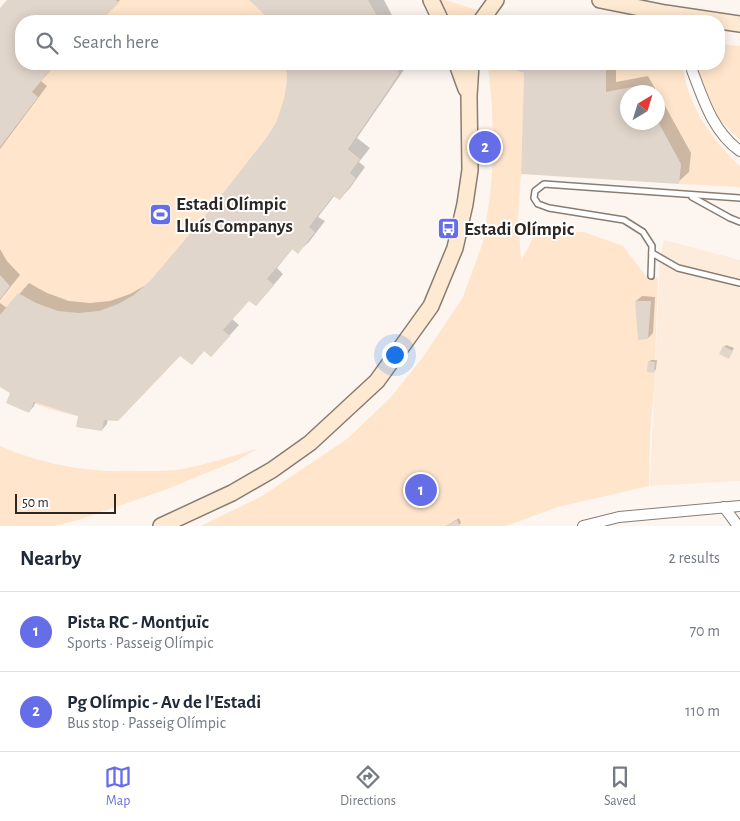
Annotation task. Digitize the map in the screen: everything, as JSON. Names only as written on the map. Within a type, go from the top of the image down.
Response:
[{"type":"street","points":[[485,15],[496,0]]},
{"type":"street","points":[[600,0],[671,15]]},
{"type":"street","points":[[725,22],[740,24]]},
{"type":"street","points":[[459,70],[469,96]]},
{"type":"street","points":[[161,526],[232,493],[272,470],[310,443],[377,381],[431,306],[456,248],[470,170],[471,70]]},
{"type":"street","points":[[692,70],[708,114],[733,146],[740,151]]},
{"type":"street","points":[[583,526],[619,517],[740,506]]},
{"type":"street","points":[[724,507],[738,526]]},
{"type":"lane","points":[[652,276],[652,246],[643,232],[624,220],[549,208],[538,204],[534,198],[535,191],[544,184],[740,198]]},
{"type":"lane","points":[[689,195],[740,222]]},
{"type":"lane","points":[[652,253],[678,268],[740,284]]},
{"type":"shaded area","name":"Estadi Olímpic Lluís Companys","points":[[7,0],[368,0],[377,15],[15,15],[15,70],[398,70],[399,74],[348,148],[360,159],[350,173],[356,178],[340,200],[333,196],[309,227],[315,232],[298,254],[292,249],[267,279],[274,285],[256,306],[249,301],[223,330],[230,336],[211,357],[204,351],[192,365],[180,356],[118,421],[88,418],[57,411],[28,401],[0,387],[0,8]]},
{"type":"shaded area","points":[[439,0],[445,0],[481,11],[476,15],[447,15]]},
{"type":"shaded area","points":[[725,45],[740,46],[740,139],[731,132],[711,106],[699,70],[725,70]]},
{"type":"shaded area","points":[[489,70],[515,70],[524,73],[518,217],[521,261],[536,232],[584,232],[623,246],[645,275],[658,278],[649,486],[558,507],[506,526],[201,526],[262,496],[347,439],[391,397],[423,357],[463,297],[483,242],[493,160],[492,107]]},
{"type":"shaded area","points":[[606,70],[683,70],[689,93],[700,117],[715,139],[740,166],[740,187],[679,184],[681,164],[663,130],[665,130],[665,85],[620,85],[620,89],[606,92]]},
{"type":"shaded area","points":[[664,240],[740,260],[740,481],[650,486],[660,259]]},
{"type":"shaded area","points":[[0,446],[35,459],[70,467],[105,471],[176,470],[217,461],[258,448],[238,460],[165,490],[78,520],[55,526],[0,526]]},
{"type":"building","points":[[7,0],[116,0],[119,3],[106,15],[15,15],[15,70],[50,70],[32,92],[38,97],[0,147],[0,8]]},
{"type":"building","points":[[249,0],[368,0],[377,15],[265,15]]},
{"type":"building","points":[[286,70],[398,70],[399,74],[348,149],[360,159],[350,173],[356,178],[340,200],[333,196],[309,227],[315,232],[298,254],[292,249],[267,279],[274,285],[256,306],[249,301],[223,330],[230,336],[211,357],[204,351],[192,365],[180,356],[118,421],[104,420],[102,431],[76,427],[78,416],[34,402],[29,413],[6,403],[10,393],[0,387],[0,315],[18,293],[36,303],[58,311],[79,313],[99,311],[118,304],[134,295],[150,281],[210,210],[267,137],[276,123],[285,96]]},
{"type":"building","points":[[515,70],[606,70],[606,92],[620,89],[620,130],[662,130],[681,164],[679,184],[521,174],[524,73]]},
{"type":"building","points":[[0,275],[10,286],[0,299]]},
{"type":"building","points":[[635,301],[651,301],[648,339],[638,340]]},
{"type":"building","points":[[723,346],[733,351],[729,359],[719,354]]},
{"type":"building","points":[[648,361],[655,362],[654,373],[647,372]]},
{"type":"building","points":[[457,520],[460,526],[445,526]]},
{"type":"place","name":"Pg Olímpic - Av de l'Estadi","points":[[485,147]]},
{"type":"place","name":"Estadi Olímpic Lluís Companys","points":[[160,214]]},
{"type":"place","name":"Estadi Olímpic","points":[[448,228]]},
{"type":"place","name":"Pista RC - Montjuïc","points":[[421,490]]}]
